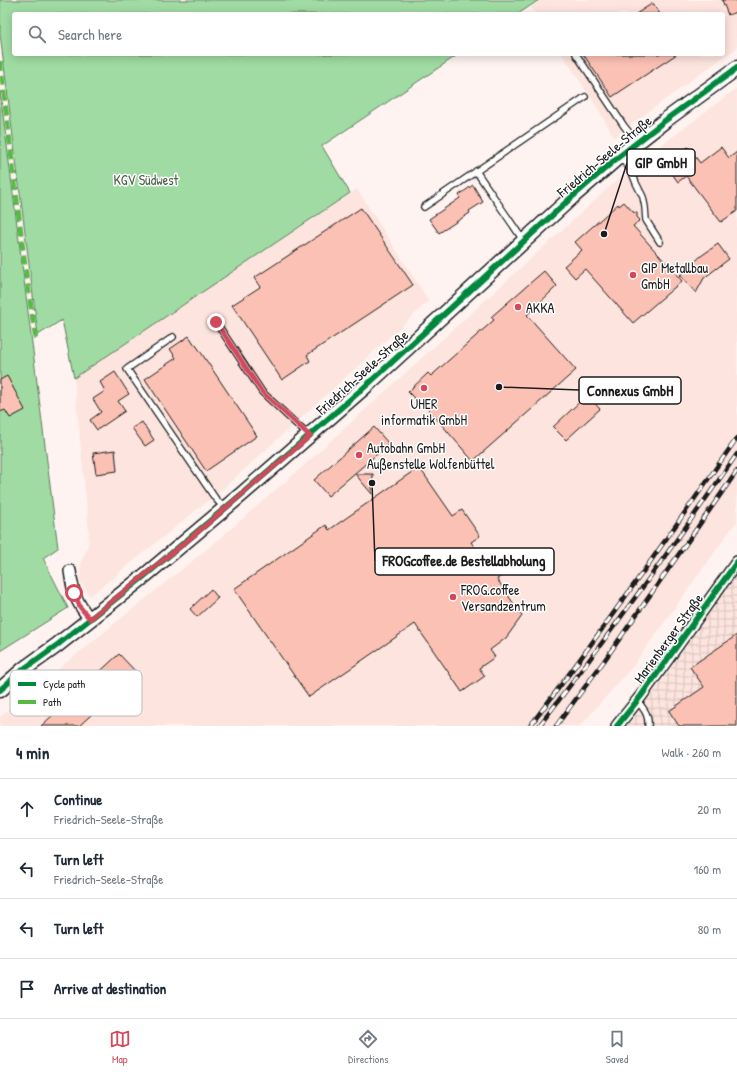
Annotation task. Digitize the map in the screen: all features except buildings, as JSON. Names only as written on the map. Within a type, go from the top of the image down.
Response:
[{"type":"street","name":"Friedrich-Seele-Straße","points":[[24,670],[148,573],[310,436],[572,197],[638,142],[696,97],[737,68]]},
{"type":"street","name":"Marienberger Straße","points":[[617,726],[737,562]]},
{"type":"street","points":[[70,571],[71,582],[76,600],[90,619]]},
{"type":"street","name":"Friedrich-Seele-Straße","points":[[0,690],[10,682]]},
{"type":"lane","points":[[577,56],[624,126],[638,142]]},
{"type":"lane","points":[[424,207],[585,97]]},
{"type":"lane","points":[[620,157],[631,170],[643,197],[646,220],[660,242]]},
{"type":"lane","points":[[476,171],[524,241]]},
{"type":"lane","points":[[216,322],[262,392],[310,436]]},
{"type":"lane","points":[[173,337],[127,368],[214,498],[225,509]]},
{"type":"lane","points":[[637,700],[646,712],[648,726]]},
{"type":"shaded area","points":[[541,0],[737,0],[737,48],[614,137],[597,107],[563,56],[725,56],[725,12],[534,12],[531,7]]},
{"type":"shaded area","points":[[737,88],[737,521],[633,666],[580,726],[0,726],[0,717],[10,709],[10,716],[142,716],[142,670],[57,670],[212,545],[300,469],[626,172]]},
{"type":"shaded area","points":[[357,189],[429,301],[225,487],[90,596],[80,581],[81,562],[88,546],[89,531],[74,378]]},
{"type":"shaded area","points":[[737,573],[737,726],[627,726],[659,685]]},
{"type":"green space","name":"KGV Südwest","points":[[0,0],[539,0],[521,12],[12,12],[12,56],[456,56],[322,146],[350,193],[74,378],[62,320],[38,335],[0,34]]},
{"type":"green space","points":[[0,91],[58,548],[43,558],[68,608],[0,651]]},
{"type":"railway","points":[[530,726],[661,547],[737,438]]},
{"type":"railway","points":[[539,726],[640,591],[737,454]]},
{"type":"railway","points":[[556,726],[604,661],[737,471]]},
{"type":"marked path","points":[[0,61],[25,266],[36,341]]},
{"type":"cycle path","points":[[23,670],[56,646],[142,578],[242,494],[368,384],[572,197],[616,159],[667,119],[737,68]]},
{"type":"cycle path","points":[[617,726],[641,696],[737,562]]},
{"type":"cycle path","points":[[0,690],[10,681]]},
{"type":"place","name":"GIP GmbH","points":[[604,234]]},
{"type":"place","name":"GIP Metallbau GmbH","points":[[633,275]]},
{"type":"place","name":"AKKA","points":[[518,307]]},
{"type":"place","name":"Connexus GmbH","points":[[499,387]]},
{"type":"place","name":"UHER informatik GmbH","points":[[424,388]]},
{"type":"place","name":"Autobahn GmbH Außenstelle Wolfenbüttel","points":[[359,455]]},
{"type":"place","name":"FROGcoffee.de Bestellabholung","points":[[372,483]]},
{"type":"place","name":"FROG.coffee Versandzentrum","points":[[453,597]]},
{"type":"route","points":[[74,593],[80,607],[90,619],[193,536],[310,436],[262,392],[216,322]]}]
